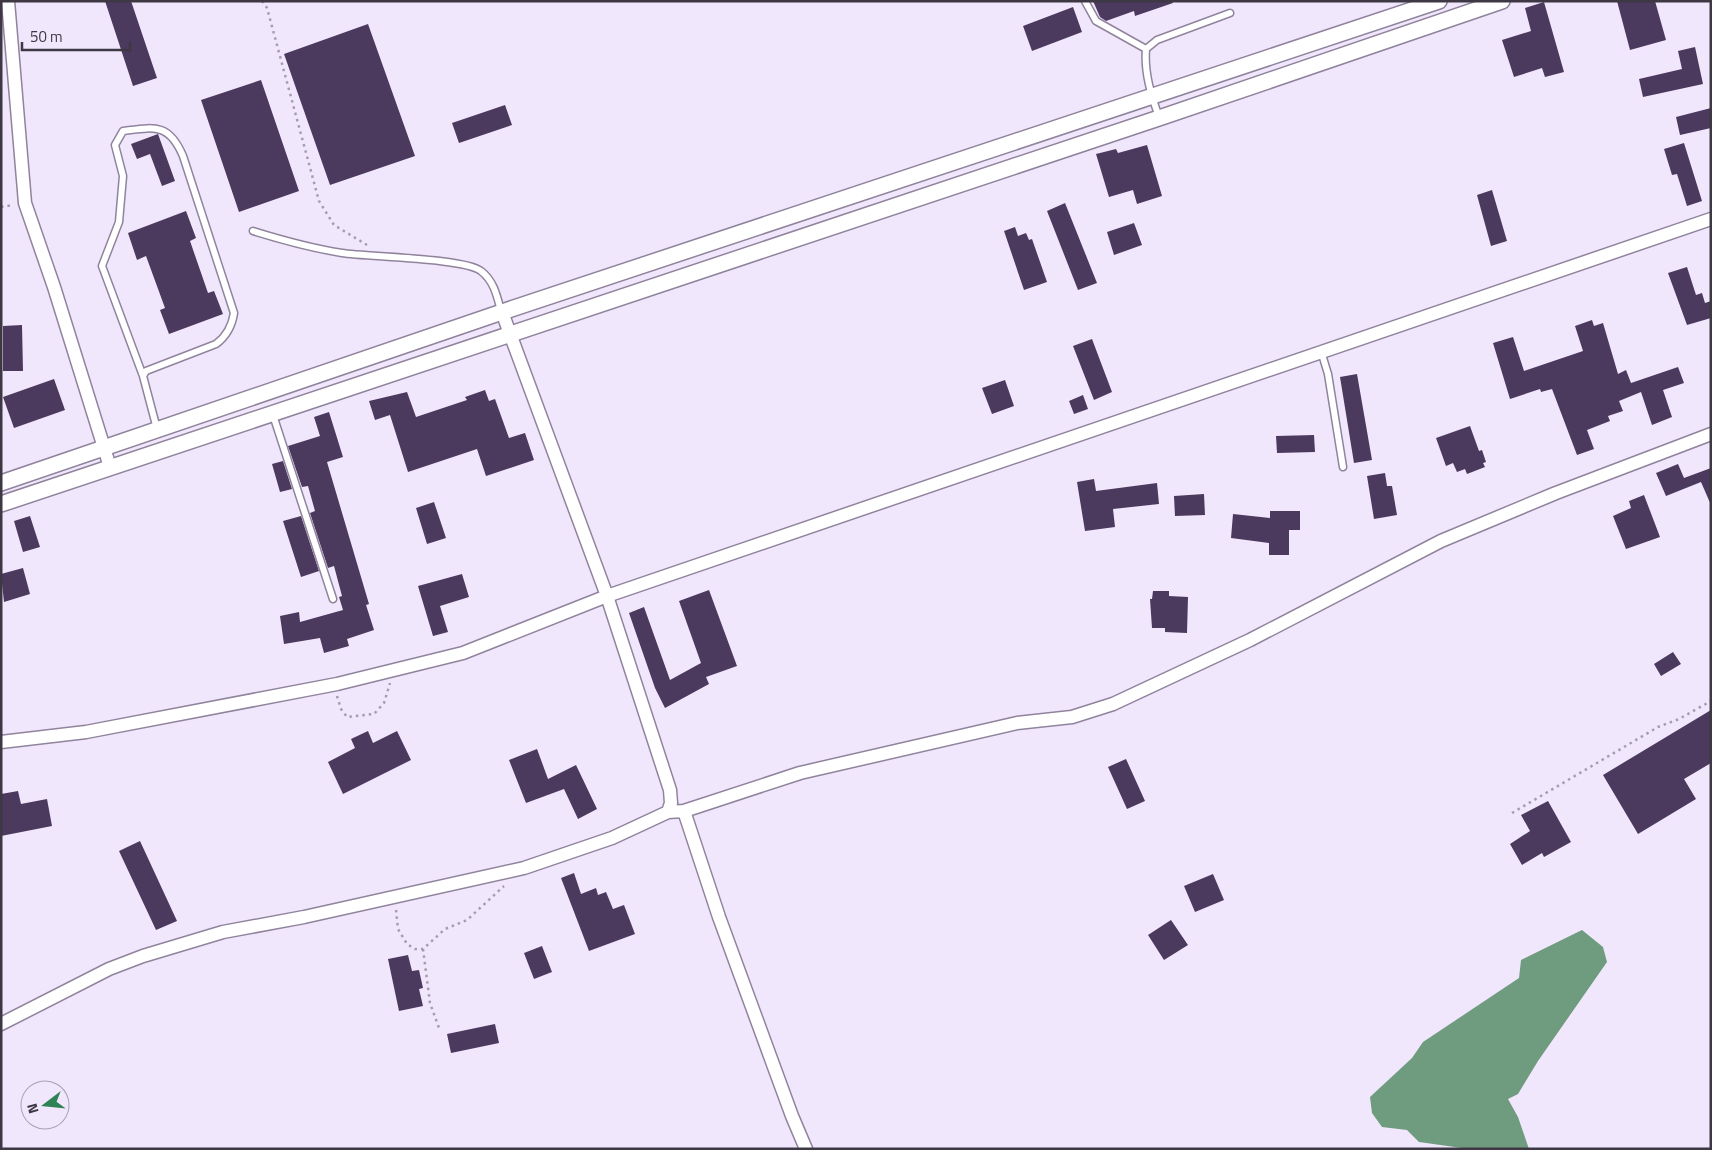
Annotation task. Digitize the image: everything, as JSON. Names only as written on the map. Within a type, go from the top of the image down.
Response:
[{"type":"street","points":[[8,1],[25,203],[54,287],[110,467]]},
{"type":"street","points":[[1,484],[502,312],[1439,1]]},
{"type":"street","points":[[1,504],[272,412],[1159,118],[1502,1]]},
{"type":"street","points":[[1,742],[86,732],[337,684],[462,653],[607,596],[1711,219]]},
{"type":"street","points":[[502,312],[607,596],[670,790],[671,804],[668,812]]},
{"type":"street","points":[[1,1024],[109,968],[223,932],[524,868],[612,838],[668,812],[684,811],[800,773],[1018,723],[1072,717],[1113,704],[1250,640],[1441,540],[1556,493],[1711,434]]},
{"type":"street","points":[[684,811],[726,935],[792,1116],[806,1149]]},
{"type":"lane","points":[[1085,1],[1096,21],[1146,49]]},
{"type":"lane","points":[[1159,118],[1151,96],[1145,62],[1146,49],[1157,40],[1230,13]]},
{"type":"lane","points":[[142,376],[146,371],[216,344],[224,338],[233,321],[234,313],[181,151],[168,132],[155,127],[123,131],[118,137],[115,145],[123,176],[119,222],[102,266],[142,376],[157,430]]},
{"type":"lane","points":[[253,231],[293,244],[335,252],[459,264],[480,270],[493,284],[502,312]]},
{"type":"lane","points":[[1321,351],[1328,374],[1344,467]]},
{"type":"lane","points":[[272,412],[333,599]]},
{"type":"path","points":[[262,1],[267,8],[319,201],[325,214],[334,225],[388,257]]},
{"type":"path","points":[[337,684],[337,698],[347,717],[374,714],[384,703],[389,691],[392,671]]},
{"type":"path","points":[[1512,813],[1658,727],[1679,719],[1711,701]]},
{"type":"path","points":[[402,895],[397,903],[398,929],[408,944],[415,949],[423,949],[445,929],[467,920],[524,868]]},
{"type":"path","points":[[423,949],[430,1003],[439,1028]]},
{"type":"shaded area","points":[[1582,930],[1603,947],[1607,962],[1538,1061],[1518,1094],[1508,1099],[1518,1117],[1529,1149],[1469,1149],[1419,1142],[1407,1130],[1382,1127],[1372,1113],[1370,1097],[1412,1058],[1423,1042],[1519,978],[1521,960]]},
{"type":"building","points":[[105,1],[131,1],[157,78],[133,86]]},
{"type":"building","points":[[1093,1],[1172,1],[1173,3],[1135,16],[1134,11],[1106,21],[1100,17]]},
{"type":"building","points":[[1617,1],[1655,1],[1666,40],[1630,50]]},
{"type":"building","points":[[1544,2],[1564,72],[1545,77],[1542,68],[1514,77],[1502,40],[1531,31],[1525,8]]},
{"type":"building","points":[[1073,7],[1082,32],[1032,51],[1023,26]]},
{"type":"building","points":[[368,24],[415,156],[330,185],[284,54]]},
{"type":"building","points":[[1695,47],[1703,84],[1643,97],[1639,79],[1682,69],[1678,51]]},
{"type":"building","points":[[261,80],[299,191],[239,212],[201,100]]},
{"type":"building","points":[[505,105],[512,125],[459,143],[452,123]]},
{"type":"building","points":[[1711,108],[1711,128],[1680,135],[1676,117]]},
{"type":"building","points":[[158,134],[175,181],[162,186],[150,154],[137,159],[131,144]]},
{"type":"building","points":[[1684,143],[1702,201],[1687,206],[1677,174],[1672,175],[1664,149]]},
{"type":"building","points":[[1147,145],[1162,196],[1137,204],[1133,190],[1109,197],[1096,154],[1116,149],[1118,153]]},
{"type":"building","points":[[1492,190],[1507,241],[1491,246],[1477,195]]},
{"type":"building","points":[[1065,203],[1097,283],[1078,290],[1047,211]]},
{"type":"building","points":[[186,211],[196,238],[190,241],[208,293],[214,291],[223,314],[169,334],[160,310],[165,308],[146,256],[137,260],[128,233]]},
{"type":"building","points":[[1134,223],[1142,245],[1114,255],[1107,232]]},
{"type":"building","points":[[1015,227],[1018,236],[1026,233],[1029,240],[1032,239],[1047,282],[1024,290],[1004,231]]},
{"type":"building","points":[[1687,267],[1696,295],[1702,293],[1705,303],[1711,301],[1711,318],[1687,325],[1668,273]]},
{"type":"building","points":[[1592,320],[1594,326],[1603,323],[1618,374],[1626,370],[1631,383],[1678,367],[1684,383],[1663,390],[1672,417],[1652,425],[1641,392],[1619,401],[1623,411],[1608,416],[1610,421],[1587,430],[1594,449],[1577,455],[1552,389],[1541,392],[1540,389],[1510,399],[1493,343],[1513,337],[1524,371],[1583,351],[1575,326]]},
{"type":"building","points":[[22,325],[23,371],[3,371],[3,326]]},
{"type":"building","points":[[1092,339],[1112,392],[1094,400],[1073,346]]},
{"type":"building","points":[[1357,374],[1372,460],[1354,463],[1340,377]]},
{"type":"building","points":[[54,379],[65,410],[14,428],[3,397]]},
{"type":"building","points":[[1005,380],[1014,406],[992,414],[982,388]]},
{"type":"building","points":[[485,390],[489,401],[495,399],[509,438],[525,433],[534,460],[486,476],[477,449],[408,472],[390,415],[375,420],[369,401],[407,392],[416,417],[467,400],[465,397]]},
{"type":"building","points":[[1083,395],[1088,409],[1074,414],[1069,401]]},
{"type":"building","points":[[329,412],[343,457],[327,462],[369,604],[366,605],[374,630],[347,639],[349,646],[324,653],[320,638],[284,644],[280,616],[299,612],[300,622],[343,610],[339,597],[342,596],[334,566],[328,568],[310,513],[315,511],[308,486],[302,487],[288,446],[320,436],[314,417]]},
{"type":"building","points":[[1470,426],[1479,451],[1482,450],[1486,462],[1483,463],[1485,467],[1467,474],[1465,469],[1457,472],[1453,463],[1446,466],[1436,438]]},
{"type":"building","points":[[1314,435],[1315,452],[1277,453],[1276,436]]},
{"type":"building","points":[[283,461],[292,489],[280,492],[272,464]]},
{"type":"building","points":[[1678,464],[1684,478],[1711,468],[1711,505],[1701,482],[1666,496],[1656,473]]},
{"type":"building","points":[[1385,473],[1387,486],[1392,486],[1397,515],[1374,519],[1367,476]]},
{"type":"building","points":[[1094,479],[1096,491],[1157,483],[1159,504],[1113,509],[1115,527],[1085,531],[1077,482]]},
{"type":"building","points":[[1204,494],[1205,515],[1175,516],[1174,496]]},
{"type":"building","points":[[1644,495],[1660,537],[1626,549],[1613,516],[1631,508],[1629,501]]},
{"type":"building","points":[[434,502],[446,538],[427,544],[416,508]]},
{"type":"building","points":[[1270,511],[1300,511],[1300,530],[1289,530],[1289,555],[1269,555],[1269,543],[1231,538],[1233,514],[1270,518]]},
{"type":"building","points":[[30,516],[40,547],[23,552],[14,521]]},
{"type":"building","points":[[301,516],[319,571],[301,577],[283,521]]},
{"type":"building","points":[[23,568],[30,594],[4,602],[1,574]]},
{"type":"building","points":[[462,574],[469,597],[440,606],[448,632],[433,636],[418,586]]},
{"type":"building","points":[[709,590],[737,666],[706,677],[709,684],[665,708],[655,688],[629,613],[644,607],[670,680],[701,663],[679,601]]},
{"type":"building","points":[[1153,591],[1169,591],[1169,596],[1188,597],[1187,633],[1165,632],[1165,628],[1152,628],[1150,599],[1152,599]]},
{"type":"building","points":[[1673,652],[1681,664],[1661,676],[1654,664]]},
{"type":"building","points":[[1711,710],[1711,763],[1684,779],[1696,799],[1638,834],[1603,775]]},
{"type":"building","points":[[368,731],[373,743],[397,731],[411,760],[343,794],[328,762],[355,748],[351,739]]},
{"type":"building","points":[[537,749],[548,779],[576,765],[597,809],[578,819],[564,789],[526,803],[509,760]]},
{"type":"building","points":[[1126,759],[1145,801],[1127,809],[1108,767]]},
{"type":"building","points":[[18,791],[21,804],[47,799],[52,826],[1,836],[1,794]]},
{"type":"building","points":[[1548,801],[1571,842],[1544,857],[1542,853],[1522,865],[1510,844],[1530,831],[1521,815]]},
{"type":"building","points":[[140,841],[177,921],[156,930],[119,851]]},
{"type":"building","points":[[574,873],[581,894],[596,888],[598,895],[606,892],[613,909],[624,905],[635,934],[589,951],[561,878]]},
{"type":"building","points":[[1213,874],[1224,900],[1195,912],[1184,886]]},
{"type":"building","points":[[1171,920],[1188,945],[1164,960],[1148,935]]},
{"type":"building","points":[[542,946],[552,972],[534,979],[524,953]]},
{"type":"building","points":[[408,955],[412,971],[419,970],[423,988],[419,989],[423,1006],[399,1011],[388,959]]},
{"type":"building","points":[[495,1024],[499,1043],[451,1053],[447,1034]]}]
